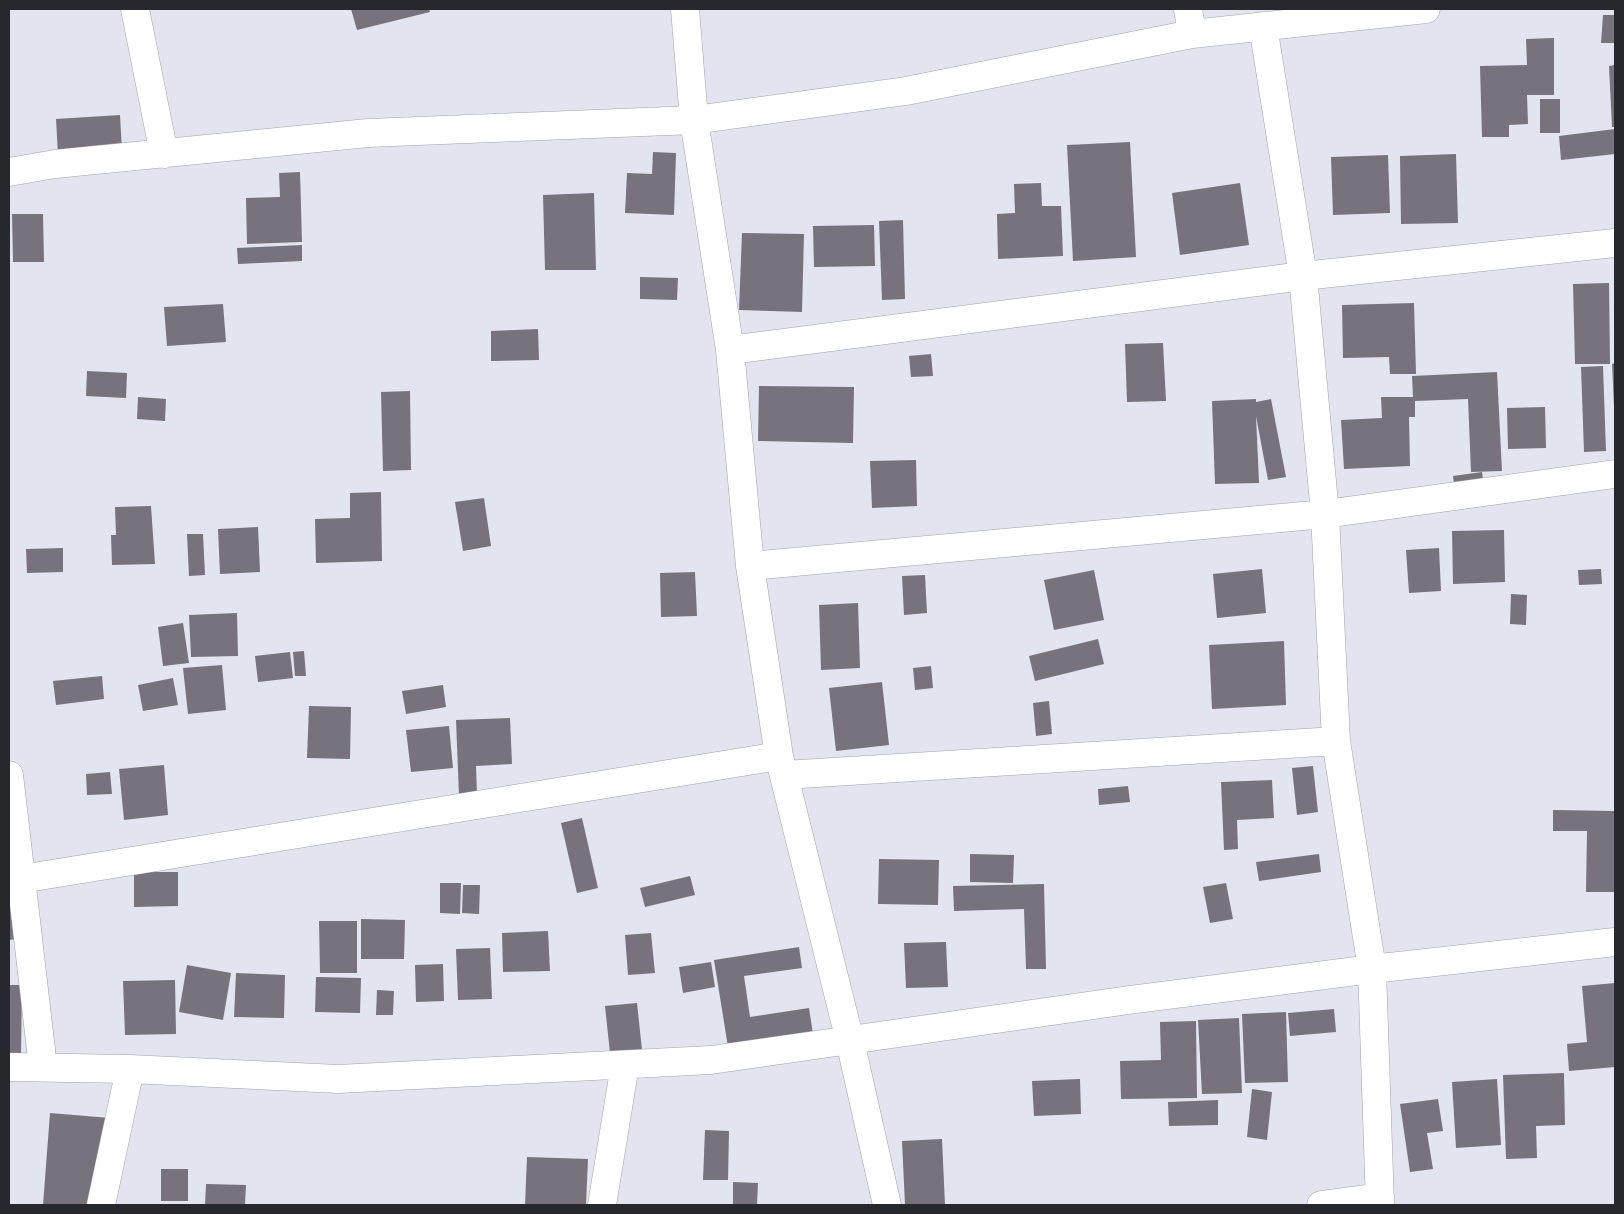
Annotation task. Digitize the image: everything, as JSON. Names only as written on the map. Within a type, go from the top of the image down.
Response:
[{"type":"street","points":[[135,9],[164,154]]},
{"type":"street","points":[[685,9],[694,120],[730,350],[750,566],[781,766],[850,1041],[887,1205]]},
{"type":"street","points":[[9,172],[55,164],[368,133],[694,120],[906,91],[1190,21],[1263,26],[1426,9]]},
{"type":"street","points":[[1263,26],[1303,276],[1325,514],[1336,741],[1372,968],[1380,1201],[1321,1205]]},
{"type":"street","points":[[730,350],[1303,276],[1615,243]]},
{"type":"street","points":[[750,566],[1325,514],[1615,474]]},
{"type":"street","points":[[21,879],[781,766],[1336,741]]},
{"type":"street","points":[[9,775],[43,1067]]},
{"type":"street","points":[[9,1067],[130,1069],[338,1079],[711,1060],[1129,1000],[1372,968],[1615,942]]},
{"type":"street","points":[[602,1205],[625,1065]]},
{"type":"street","points":[[101,1205],[130,1069]]},
{"type":"building","points":[[351,9],[429,9],[430,12],[357,30]]},
{"type":"building","points":[[1603,15],[1615,15],[1615,43],[1601,43]]},
{"type":"building","points":[[1554,38],[1554,95],[1527,95],[1528,124],[1509,125],[1509,137],[1482,137],[1480,66],[1527,65],[1526,39]]},
{"type":"building","points":[[1615,65],[1615,127],[1612,127],[1609,66]]},
{"type":"building","points":[[1540,99],[1560,99],[1560,133],[1540,133]]},
{"type":"building","points":[[120,115],[122,151],[58,155],[56,119]]},
{"type":"building","points":[[1615,129],[1615,154],[1561,160],[1559,136]]},
{"type":"building","points":[[1130,142],[1136,257],[1073,261],[1067,145]]},
{"type":"building","points":[[653,152],[676,153],[674,215],[625,213],[627,173],[652,174]]},
{"type":"building","points":[[1456,154],[1458,223],[1401,224],[1400,156]]},
{"type":"building","points":[[1388,155],[1390,213],[1333,215],[1331,157]]},
{"type":"building","points":[[300,172],[302,242],[247,244],[246,198],[280,197],[279,173]]},
{"type":"building","points":[[1041,183],[1042,206],[1061,206],[1063,256],[998,259],[997,214],[1015,213],[1014,184]]},
{"type":"building","points":[[1240,183],[1249,245],[1180,255],[1172,193]]},
{"type":"building","points":[[594,193],[596,270],[545,270],[543,195]]},
{"type":"building","points":[[12,214],[43,214],[44,262],[13,262]]},
{"type":"building","points":[[903,220],[905,299],[882,300],[879,221]]},
{"type":"building","points":[[874,225],[875,266],[814,267],[813,226]]},
{"type":"building","points":[[742,233],[804,234],[802,312],[739,310]]},
{"type":"building","points":[[302,245],[302,261],[238,264],[237,248]]},
{"type":"building","points":[[640,277],[678,278],[677,300],[640,299]]},
{"type":"building","points":[[1609,283],[1610,364],[1575,364],[1573,284]]},
{"type":"building","points":[[1414,303],[1416,374],[1390,374],[1389,357],[1343,358],[1342,305]]},
{"type":"building","points":[[223,304],[226,342],[167,346],[164,307]]},
{"type":"building","points":[[538,329],[539,360],[491,361],[491,331]]},
{"type":"building","points":[[1163,343],[1166,401],[1127,402],[1125,344]]},
{"type":"building","points":[[931,354],[933,376],[911,377],[909,356]]},
{"type":"building","points":[[1615,363],[1615,407],[1614,407],[1612,364]]},
{"type":"building","points":[[1603,366],[1606,451],[1584,452],[1581,367]]},
{"type":"building","points":[[87,371],[127,373],[126,398],[86,396]]},
{"type":"building","points":[[1497,372],[1502,471],[1471,472],[1468,399],[1415,401],[1415,417],[1409,417],[1410,466],[1344,469],[1341,420],[1382,418],[1381,397],[1413,397],[1412,376]]},
{"type":"building","points":[[759,386],[854,387],[853,443],[758,441]]},
{"type":"building","points":[[410,391],[411,470],[383,471],[381,392]]},
{"type":"building","points":[[138,397],[166,399],[165,421],[137,419]]},
{"type":"building","points":[[1256,399],[1256,402],[1271,399],[1286,477],[1268,480],[1256,416],[1259,483],[1215,484],[1212,401]]},
{"type":"building","points":[[1545,407],[1546,448],[1508,449],[1507,408]]},
{"type":"building","points":[[916,460],[917,506],[872,508],[870,461]]},
{"type":"building","points":[[1482,472],[1484,487],[1455,491],[1453,476]]},
{"type":"building","points":[[381,492],[382,561],[316,563],[315,519],[350,518],[350,493]]},
{"type":"building","points":[[484,498],[491,546],[463,551],[455,502]]},
{"type":"building","points":[[151,506],[155,564],[112,565],[111,535],[116,535],[115,507]]},
{"type":"building","points":[[258,527],[260,572],[220,574],[218,529]]},
{"type":"building","points":[[1504,530],[1505,582],[1453,584],[1452,531]]},
{"type":"building","points":[[187,534],[203,534],[205,575],[189,576]]},
{"type":"building","points":[[63,548],[63,572],[27,573],[26,549]]},
{"type":"building","points":[[1439,548],[1441,591],[1409,593],[1406,550]]},
{"type":"building","points":[[1262,569],[1266,613],[1217,618],[1213,574]]},
{"type":"building","points":[[1601,569],[1602,584],[1579,585],[1578,570]]},
{"type":"building","points":[[1094,570],[1104,620],[1054,630],[1044,580]]},
{"type":"building","points":[[695,572],[697,616],[661,617],[660,573]]},
{"type":"building","points":[[925,575],[927,613],[904,615],[902,576]]},
{"type":"building","points":[[1511,594],[1527,595],[1526,625],[1510,624]]},
{"type":"building","points":[[858,603],[860,668],[821,670],[819,605]]},
{"type":"building","points":[[237,613],[238,656],[191,657],[189,615]]},
{"type":"building","points":[[183,623],[189,663],[163,666],[158,627]]},
{"type":"building","points":[[1098,639],[1104,664],[1035,681],[1029,656]]},
{"type":"building","points":[[1284,641],[1286,705],[1212,709],[1209,645]]},
{"type":"building","points":[[304,651],[306,676],[295,676],[293,652]]},
{"type":"building","points":[[290,652],[293,678],[258,682],[255,656]]},
{"type":"building","points":[[222,665],[226,710],[188,714],[183,668]]},
{"type":"building","points":[[931,666],[933,688],[915,690],[913,668]]},
{"type":"building","points":[[102,676],[104,699],[56,705],[53,681]]},
{"type":"building","points":[[173,678],[178,705],[143,711],[138,685]]},
{"type":"building","points":[[882,682],[889,745],[836,751],[829,688]]},
{"type":"building","points":[[443,685],[446,707],[406,714],[402,691]]},
{"type":"building","points":[[1049,701],[1052,734],[1036,736],[1033,703]]},
{"type":"building","points":[[309,706],[351,707],[350,759],[307,758]]},
{"type":"building","points":[[510,718],[512,764],[476,766],[477,796],[459,796],[456,720]]},
{"type":"building","points":[[449,726],[453,768],[411,772],[406,730]]},
{"type":"building","points":[[164,765],[168,815],[124,820],[119,769]]},
{"type":"building","points":[[1313,766],[1318,812],[1297,815],[1292,768]]},
{"type":"building","points":[[110,772],[112,794],[87,795],[86,774]]},
{"type":"building","points":[[1272,780],[1274,818],[1237,820],[1238,849],[1224,850],[1221,782]]},
{"type":"building","points":[[1128,786],[1130,802],[1099,805],[1098,789]]},
{"type":"building","points":[[1553,810],[1615,811],[1615,892],[1586,892],[1587,831],[1553,831]]},
{"type":"building","points":[[582,818],[598,888],[577,893],[561,823]]},
{"type":"building","points":[[970,854],[1014,855],[1013,883],[970,882]]},
{"type":"building","points":[[1319,854],[1321,872],[1259,881],[1256,862]]},
{"type":"building","points":[[879,859],[939,860],[938,905],[878,904]]},
{"type":"building","points":[[134,872],[178,872],[178,906],[134,907]]},
{"type":"building","points":[[690,876],[695,895],[645,907],[640,888]]},
{"type":"building","points":[[440,883],[461,883],[460,914],[440,913]]},
{"type":"building","points":[[1226,883],[1233,919],[1210,923],[1203,887]]},
{"type":"building","points":[[1044,884],[1046,969],[1026,969],[1024,909],[954,911],[953,886]]},
{"type":"building","points":[[463,885],[480,885],[479,914],[462,913]]},
{"type":"building","points":[[9,890],[24,938],[9,940]]},
{"type":"building","points":[[361,919],[405,920],[404,959],[361,959]]},
{"type":"building","points":[[319,921],[357,921],[357,973],[320,973]]},
{"type":"building","points":[[548,931],[550,971],[503,972],[502,933]]},
{"type":"building","points":[[651,933],[655,973],[628,975],[625,935]]},
{"type":"building","points":[[946,942],[948,987],[906,988],[904,943]]},
{"type":"building","points":[[799,947],[802,968],[744,976],[750,1017],[809,1008],[813,1034],[728,1047],[714,960]]},
{"type":"building","points":[[490,948],[492,999],[458,1000],[456,949]]},
{"type":"building","points":[[711,962],[715,987],[683,993],[679,967]]},
{"type":"building","points":[[443,964],[444,1001],[416,1002],[415,965]]},
{"type":"building","points":[[187,965],[231,973],[223,1020],[179,1012]]},
{"type":"building","points":[[236,973],[285,975],[284,1018],[234,1017]]},
{"type":"building","points":[[316,977],[361,978],[360,1013],[315,1012]]},
{"type":"building","points":[[175,980],[176,1034],[125,1035],[123,981]]},
{"type":"building","points":[[1615,983],[1615,1067],[1569,1071],[1567,1044],[1587,1042],[1582,986]]},
{"type":"building","points":[[9,985],[22,985],[21,1054],[9,1054]]},
{"type":"building","points":[[377,990],[394,991],[393,1015],[376,1015]]},
{"type":"building","points":[[637,1003],[642,1050],[610,1053],[605,1006]]},
{"type":"building","points":[[1334,1009],[1336,1032],[1290,1036],[1288,1013]]},
{"type":"building","points":[[1286,1012],[1288,1082],[1245,1083],[1242,1014]]},
{"type":"building","points":[[1239,1018],[1242,1093],[1202,1094],[1198,1020]]},
{"type":"building","points":[[1196,1021],[1197,1098],[1121,1099],[1120,1061],[1161,1060],[1160,1022]]},
{"type":"building","points":[[1564,1073],[1565,1125],[1536,1126],[1537,1158],[1506,1159],[1503,1075]]},
{"type":"building","points":[[1080,1079],[1081,1114],[1034,1116],[1032,1081]]},
{"type":"building","points":[[1497,1079],[1501,1145],[1456,1148],[1452,1082]]},
{"type":"building","points":[[1252,1089],[1272,1092],[1267,1140],[1247,1137]]},
{"type":"building","points":[[1438,1099],[1443,1131],[1427,1133],[1433,1169],[1410,1172],[1400,1104]]},
{"type":"building","points":[[1218,1100],[1218,1125],[1169,1126],[1168,1102]]},
{"type":"building","points":[[50,1113],[122,1119],[115,1205],[43,1205]]},
{"type":"building","points":[[705,1130],[729,1131],[728,1180],[703,1180]]},
{"type":"building","points":[[942,1139],[945,1205],[905,1205],[902,1141]]},
{"type":"building","points":[[527,1157],[588,1159],[586,1205],[525,1205]]},
{"type":"building","points":[[161,1169],[188,1169],[188,1201],[161,1201]]},
{"type":"building","points":[[733,1182],[758,1183],[757,1205],[733,1205]]},
{"type":"building","points":[[206,1184],[246,1185],[245,1205],[205,1205]]}]
